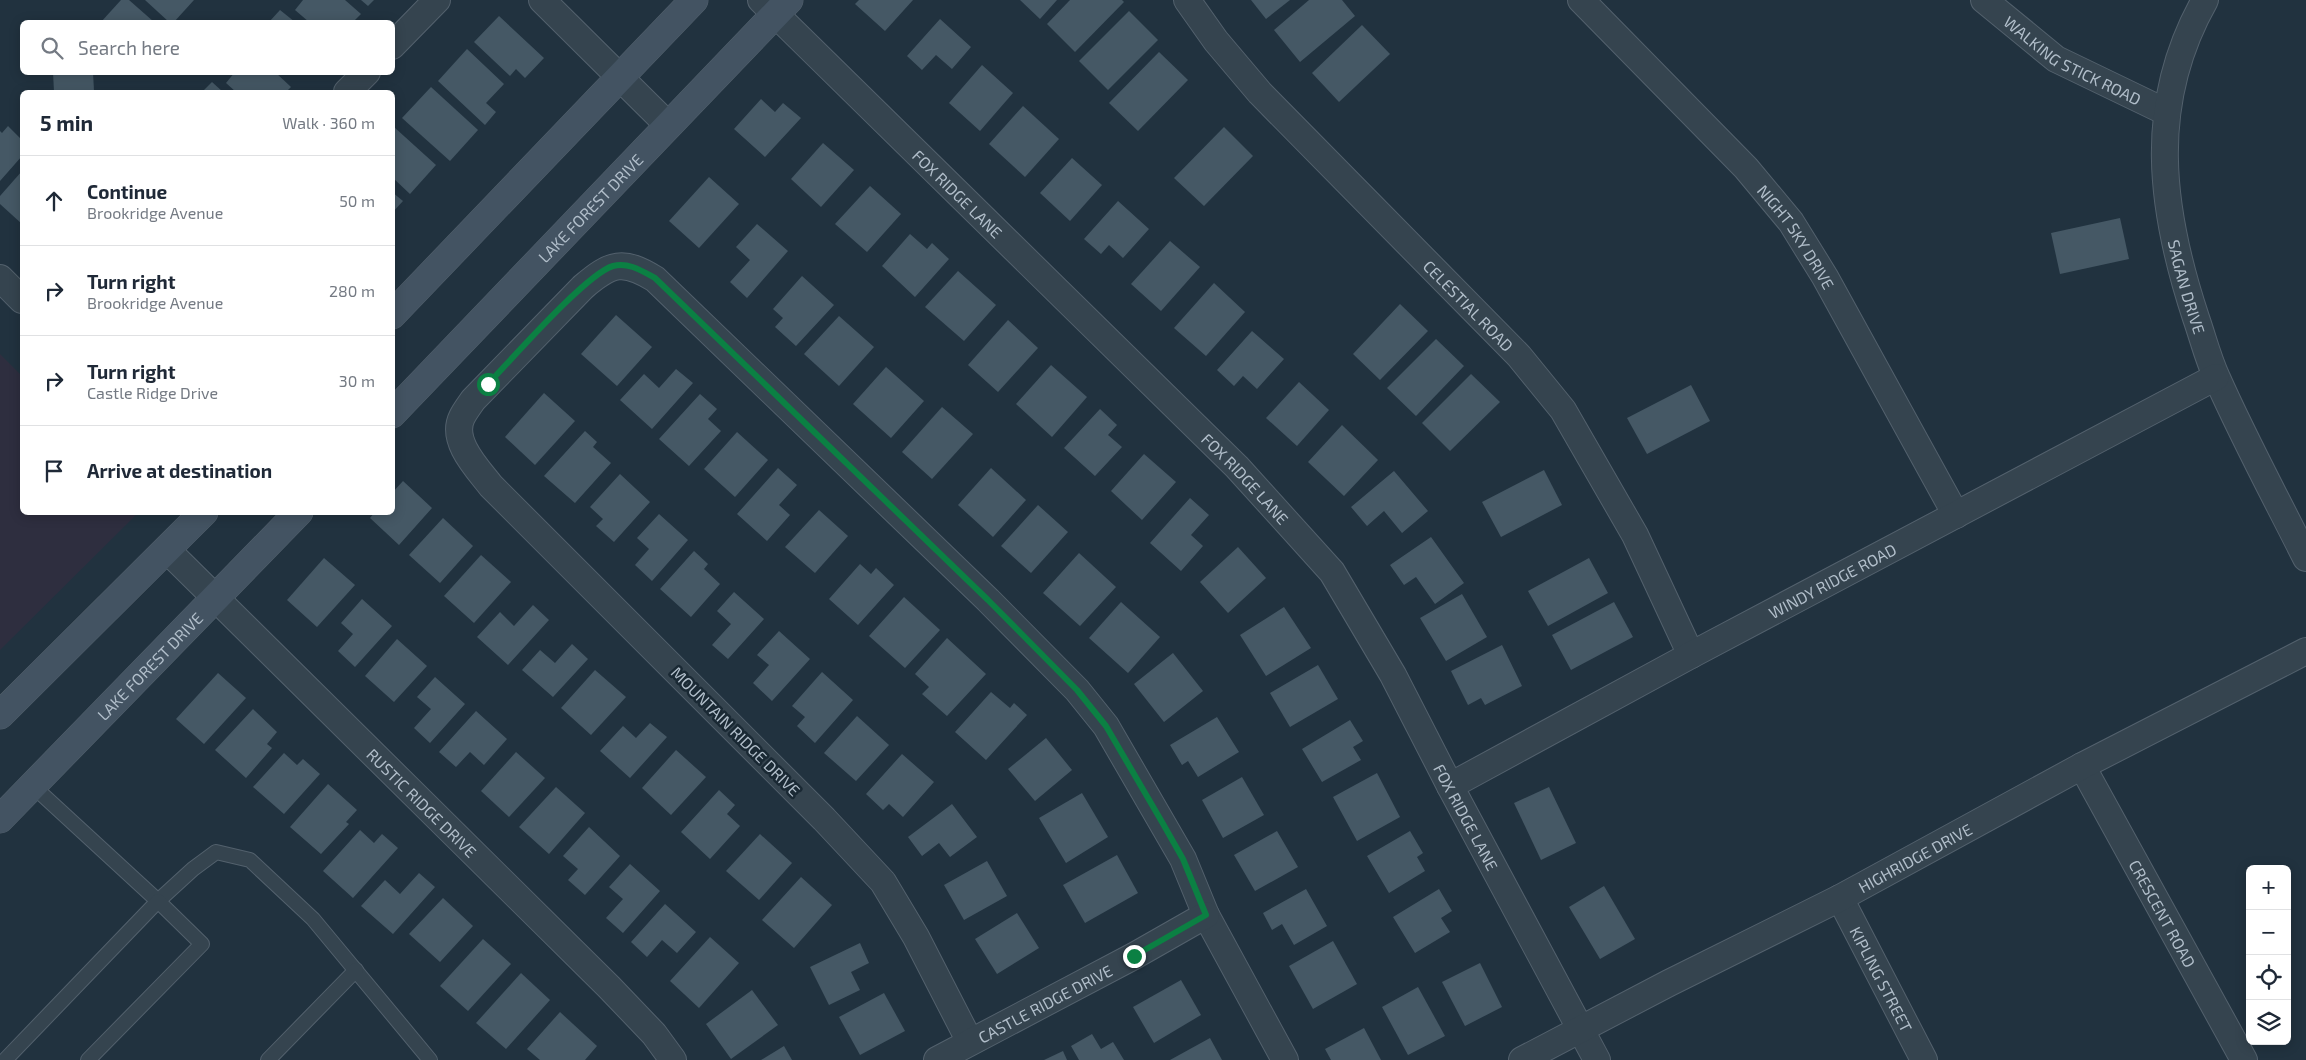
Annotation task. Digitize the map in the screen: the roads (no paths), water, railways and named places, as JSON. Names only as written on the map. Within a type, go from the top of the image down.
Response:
[{"type":"main road","points":[[395,312],[694,0]]},
{"type":"main road","name":"LAKE FOREST DRIVE","points":[[395,411],[668,125],[775,5]]},
{"type":"main road","points":[[0,714],[201,515]]},
{"type":"main road","name":"LAKE FOREST DRIVE","points":[[0,819],[296,515]]},
{"type":"street","points":[[395,43],[437,0]]},
{"type":"street","points":[[542,0],[668,125]]},
{"type":"street","name":"CELESTIAL ROAD","points":[[1187,0],[1216,41],[1260,93],[1519,356],[1563,410],[1635,536],[1692,655]]},
{"type":"street","name":"NIGHT SKY DRIVE","points":[[1580,0],[1746,168],[1791,222],[1825,277],[1956,515]]},
{"type":"street","name":"WALKING STICK ROAD","points":[[1984,0],[2056,59],[2166,112]]},
{"type":"street","name":"SAGAN DRIVE","points":[[2205,0],[2191,25],[2176,68],[2166,112],[2164,175],[2171,226],[2182,276],[2216,377],[2306,558]]},
{"type":"street","name":"FOX RIDGE LANE","points":[[775,5],[1237,467],[1332,572],[1393,675],[1450,786],[1597,1060]]},
{"type":"street","points":[[350,90],[364,75]]},
{"type":"street","name":"MOUNTAIN RIDGE DRIVE","points":[[970,1042],[916,937],[883,882],[817,812],[491,486],[464,448],[460,433],[461,418],[473,400],[582,287],[601,271],[614,266],[638,268],[655,278],[981,593],[1077,690],[1106,726],[1166,829],[1183,859],[1206,915]]},
{"type":"street","points":[[0,278],[20,298]]},
{"type":"street","name":"WINDY RIDGE ROAD","points":[[1450,786],[1692,655],[2216,377]]},
{"type":"street","name":"RUSTIC RIDGE DRIVE","points":[[167,550],[609,987],[654,1034],[673,1060]]},
{"type":"street","name":"HIGHRIDGE DRIVE","points":[[1522,1060],[1840,898],[2082,766],[2306,651]]},
{"type":"street","name":"CRESCENT ROAD","points":[[2082,766],[2244,1060]]},
{"type":"street","name":"KIPLING STREET","points":[[1840,898],[1924,1060]]},
{"type":"street","points":[[1206,915],[1285,1060]]},
{"type":"street","name":"CASTLE RIDGE DRIVE","points":[[937,1060],[1142,952],[1206,915]]},
{"type":"lane","points":[[33,786],[202,944],[88,1060]]},
{"type":"lane","points":[[5,1060],[158,901],[193,869],[216,852],[250,860],[313,919],[430,1060]]},
{"type":"lane","points":[[268,1060],[356,970]]}]
